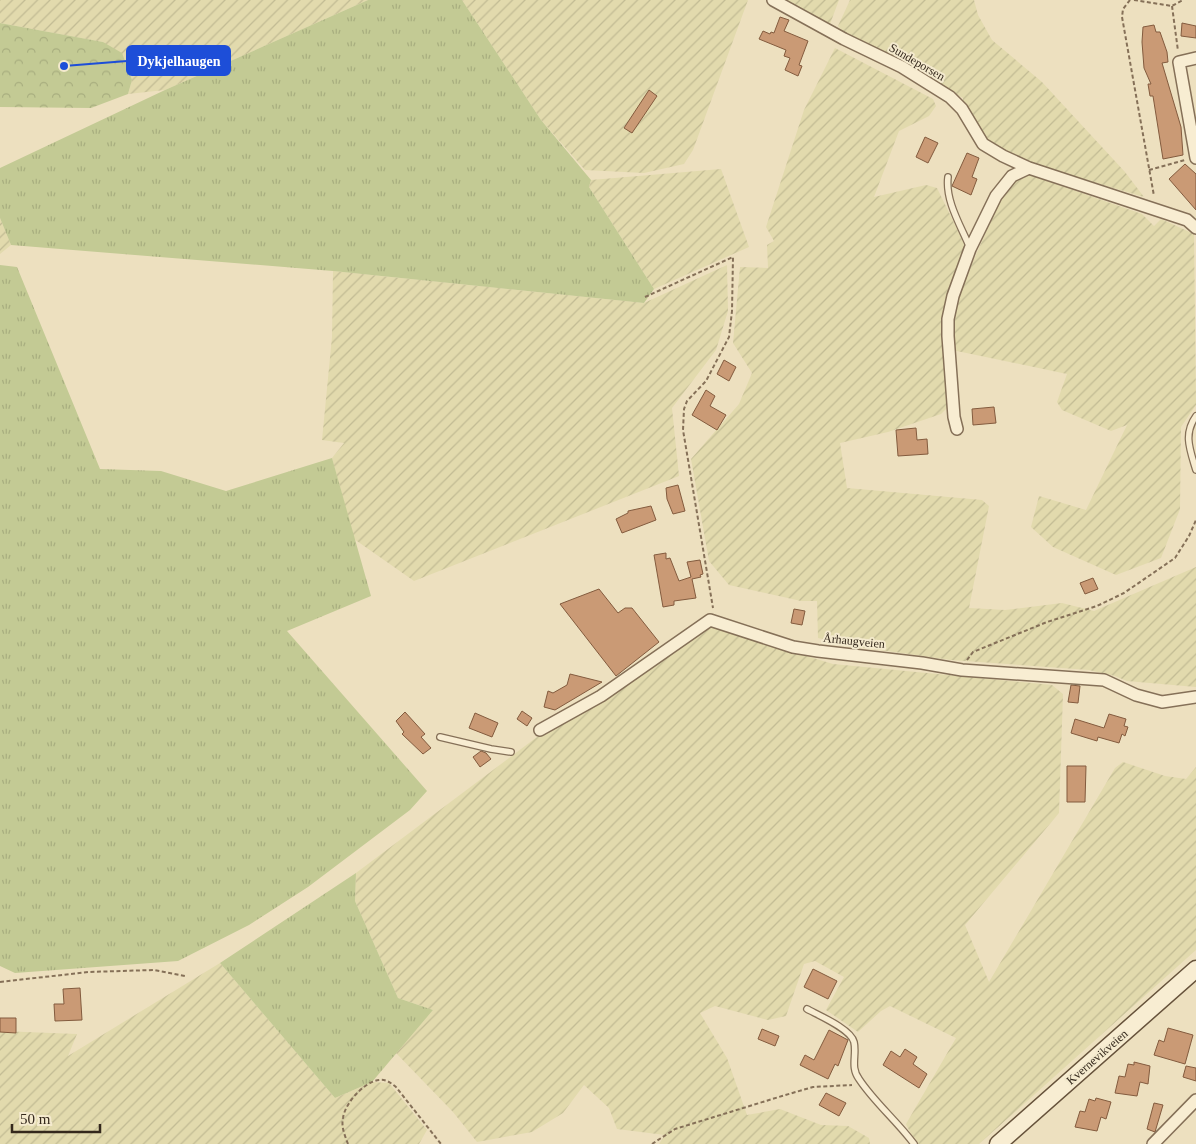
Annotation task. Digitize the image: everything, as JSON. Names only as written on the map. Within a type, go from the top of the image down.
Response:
[{"type":"main road","name":"Kvernevikveien","points":[[998,1144],[1196,970]]},
{"type":"street","name":"Sundeporsen","points":[[773,0],[844,39],[902,67],[950,97],[962,109],[983,144],[1029,168],[1156,208],[1188,220],[1196,228]]},
{"type":"street","points":[[1195,157],[1179,62],[1196,58]]},
{"type":"street","points":[[957,429],[954,417],[948,319],[953,296],[970,249],[1001,188],[1012,176],[1029,168]]},
{"type":"street","points":[[540,730],[601,696],[710,620]]},
{"type":"street","name":"Århaugveien","points":[[710,620],[793,647],[962,670],[1104,680],[1136,695],[1162,702],[1196,697]]},
{"type":"street","points":[[1153,1144],[1196,1100]]},
{"type":"lane","points":[[948,177],[946,186],[949,196],[970,249]]},
{"type":"lane","points":[[1196,416],[1189,425],[1187,436],[1196,470]]},
{"type":"lane","points":[[440,737],[491,750],[511,752]]},
{"type":"lane","points":[[807,1009],[851,1036],[854,1043],[854,1070],[862,1084],[895,1119],[914,1144]]},
{"type":"path","points":[[1130,0],[1123,8],[1122,17],[1156,208]]},
{"type":"path","points":[[1134,0],[1172,6],[1183,0]]},
{"type":"path","points":[[1172,6],[1179,62]]},
{"type":"path","points":[[1148,170],[1195,157]]},
{"type":"path","points":[[645,296],[733,257],[732,311],[729,337],[706,381],[687,401],[682,430],[713,606],[710,620]]},
{"type":"path","points":[[962,670],[973,652],[1047,622],[1097,606],[1124,593],[1176,558],[1196,520]]},
{"type":"path","points":[[0,982],[88,972],[136,970],[154,970],[185,976]]},
{"type":"path","points":[[348,1144],[342,1123],[347,1105],[363,1089],[378,1080],[389,1081],[396,1087],[441,1144]]},
{"type":"path","points":[[652,1144],[675,1129],[813,1087],[862,1084]]},
{"type":"shaded area","points":[[0,0],[368,0],[165,90],[128,94],[132,80],[103,42],[0,23]]},
{"type":"shaded area","points":[[462,0],[748,0],[693,150],[684,164],[644,173],[585,170],[541,120]]},
{"type":"shaded area","points":[[786,0],[839,0],[830,24]]},
{"type":"shaded area","points":[[850,0],[974,0],[978,15],[992,40],[1042,82],[1125,172],[1144,197],[1031,164],[990,145],[963,110],[963,98],[850,38],[838,26]]},
{"type":"shaded area","points":[[835,48],[933,99],[936,106],[929,116],[899,131],[874,197],[926,185],[937,188],[965,245],[945,302],[947,408],[941,414],[888,432],[840,443],[847,488],[982,500],[989,506],[969,608],[1005,610],[1062,603],[1094,611],[1196,567],[1196,687],[1127,681],[1089,670],[951,660],[859,647],[818,638],[817,601],[801,601],[729,585],[709,561],[691,459],[739,404],[752,373],[733,343],[740,267],[768,268],[767,245],[774,241],[766,227],[804,110]]},
{"type":"shaded area","points":[[721,169],[749,247],[654,289],[589,187],[591,180]]},
{"type":"shaded area","points":[[1024,173],[1142,214],[1154,226],[1161,219],[1194,234],[1196,405],[1181,427],[1180,509],[1161,558],[1116,575],[1053,547],[1031,527],[1039,496],[1086,510],[1127,425],[1111,431],[1062,410],[1057,402],[1067,374],[952,350],[953,307],[1004,191]]},
{"type":"shaded area","points":[[0,218],[11,245],[0,254]]},
{"type":"shaded area","points":[[727,265],[728,311],[716,350],[672,408],[679,476],[414,581],[354,539],[332,458],[344,443],[322,440],[332,337],[333,271],[644,303]]},
{"type":"shaded area","points":[[708,626],[833,664],[1052,685],[1063,694],[1059,813],[965,925],[989,982],[1115,768],[1123,762],[1165,776],[1186,779],[1196,767],[1196,950],[979,1144],[916,1144],[906,1124],[956,1038],[890,1006],[881,1011],[858,1032],[826,1010],[844,977],[815,961],[804,964],[786,1016],[768,1020],[715,1006],[700,1013],[727,1058],[747,1115],[780,1109],[821,1125],[848,1126],[869,1138],[870,1144],[659,1144],[665,1135],[617,1129],[609,1108],[584,1085],[563,1113],[532,1132],[477,1142],[453,1112],[396,1053],[433,1010],[398,998],[355,901],[356,873],[545,731]]},
{"type":"shaded area","points":[[220,963],[335,1098],[372,1082],[389,1083],[427,1130],[419,1144],[0,1144],[0,1031],[77,1034],[68,1056]]},
{"type":"green space","points":[[368,0],[462,0],[541,120],[591,180],[589,187],[654,289],[644,303],[333,271],[11,245],[0,218],[0,168],[165,90]]},
{"type":"green space","points":[[0,23],[103,42],[122,53],[132,80],[128,94],[91,108],[0,107]]},
{"type":"green space","points":[[0,265],[17,267],[100,469],[161,471],[226,491],[332,458],[371,596],[287,631],[427,791],[410,810],[308,887],[249,925],[178,961],[15,973],[0,966]]},
{"type":"green space","points":[[356,873],[355,901],[398,998],[433,1010],[372,1082],[335,1098],[220,963]]},
{"type":"building","points":[[780,17],[789,20],[784,31],[808,41],[799,65],[802,66],[798,76],[785,70],[790,58],[784,56],[786,50],[759,39],[763,31],[770,34],[771,32],[774,33]]},
{"type":"building","points":[[1182,23],[1196,26],[1196,38],[1181,36]]},
{"type":"building","points":[[1154,25],[1156,32],[1160,32],[1167,52],[1168,62],[1162,63],[1181,127],[1183,155],[1163,159],[1153,96],[1150,96],[1148,84],[1151,84],[1144,68],[1142,42],[1143,27]]},
{"type":"building","points":[[649,90],[657,96],[632,133],[624,128]]},
{"type":"building","points":[[925,137],[938,143],[928,163],[916,157]]},
{"type":"building","points":[[967,153],[979,158],[972,177],[977,179],[971,195],[952,186]]},
{"type":"building","points":[[1185,164],[1196,174],[1196,210],[1169,179]]},
{"type":"building","points":[[724,360],[736,367],[729,381],[717,374]]},
{"type":"building","points":[[706,390],[715,396],[710,406],[726,415],[717,430],[692,415]]},
{"type":"building","points":[[994,407],[996,423],[973,425],[972,409]]},
{"type":"building","points":[[916,428],[917,440],[927,439],[928,454],[898,456],[896,430]]},
{"type":"building","points":[[678,485],[685,511],[673,514],[667,499],[666,488]]},
{"type":"building","points":[[651,506],[656,520],[622,533],[616,519],[628,513],[628,511]]},
{"type":"building","points":[[666,553],[666,559],[670,558],[679,581],[691,577],[687,562],[700,560],[703,574],[700,575],[701,577],[692,579],[696,598],[674,601],[674,605],[663,607],[654,555]]},
{"type":"building","points":[[1093,578],[1098,589],[1085,594],[1080,583]]},
{"type":"building","points":[[599,589],[618,613],[625,608],[632,608],[659,642],[616,676],[560,604]]},
{"type":"building","points":[[794,609],[805,611],[802,625],[791,623]]},
{"type":"building","points":[[570,674],[602,682],[555,710],[544,707],[548,691],[553,693],[567,685]]},
{"type":"building","points":[[1071,685],[1080,686],[1078,703],[1068,702]]},
{"type":"building","points":[[522,711],[532,718],[527,726],[517,719]]},
{"type":"building","points":[[405,712],[425,734],[421,737],[431,748],[423,754],[402,734],[404,732],[396,721]]},
{"type":"building","points":[[475,713],[498,723],[492,737],[469,728]]},
{"type":"building","points":[[1109,714],[1126,719],[1124,726],[1128,727],[1125,736],[1122,734],[1119,743],[1098,737],[1097,741],[1071,733],[1075,719],[1104,728]]},
{"type":"building","points":[[481,751],[486,753],[491,759],[480,767],[473,757]]},
{"type":"building","points":[[1067,766],[1086,766],[1085,802],[1067,802]]},
{"type":"building","points":[[813,969],[837,981],[828,999],[804,987]]},
{"type":"building","points":[[80,988],[82,1020],[55,1021],[54,1004],[64,1004],[63,989]]},
{"type":"building","points":[[0,1018],[16,1018],[16,1033],[0,1032]]},
{"type":"building","points":[[1168,1028],[1193,1035],[1185,1064],[1154,1055],[1159,1040],[1164,1042]]},
{"type":"building","points":[[762,1029],[779,1036],[775,1046],[758,1039]]},
{"type":"building","points":[[829,1030],[848,1040],[838,1066],[835,1064],[828,1079],[800,1065],[805,1055],[814,1060]]},
{"type":"building","points":[[905,1049],[917,1057],[913,1064],[927,1074],[919,1088],[883,1065],[891,1051],[900,1057]]},
{"type":"building","points":[[1134,1062],[1150,1066],[1148,1084],[1140,1082],[1137,1096],[1115,1093],[1119,1076],[1125,1077],[1128,1064],[1134,1065]]},
{"type":"building","points":[[1186,1066],[1196,1068],[1196,1081],[1183,1077]]},
{"type":"building","points":[[826,1093],[846,1103],[839,1116],[819,1105]]},
{"type":"building","points":[[1096,1098],[1111,1102],[1106,1119],[1101,1117],[1097,1131],[1075,1127],[1080,1111],[1085,1112],[1089,1099],[1095,1101]]},
{"type":"building","points":[[1154,1103],[1163,1105],[1155,1132],[1147,1129]]},
{"type":"place","name":"Dykjelhaugen","points":[[64,66]]}]
